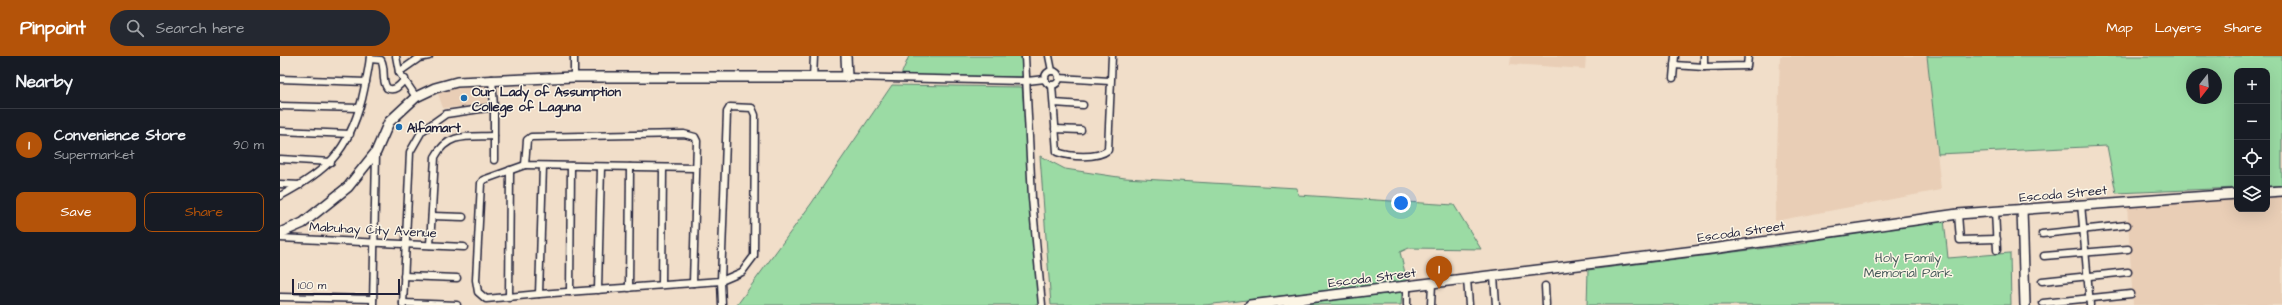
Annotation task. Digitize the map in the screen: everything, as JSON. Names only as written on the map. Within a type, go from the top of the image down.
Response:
[{"type":"street","points":[[396,56],[400,72],[416,97]]},
{"type":"street","points":[[400,72],[419,58],[429,56]]},
{"type":"street","points":[[574,56],[574,77]]},
{"type":"street","points":[[813,78],[814,56]]},
{"type":"street","points":[[846,56],[847,77],[1027,81],[1045,79]]},
{"type":"street","points":[[1025,56],[1032,198],[1042,305]]},
{"type":"street","points":[[1049,56],[1052,71],[1056,73],[1059,78]]},
{"type":"street","points":[[1052,85],[1057,152],[1064,155],[1101,155],[1108,150],[1112,56]]},
{"type":"street","points":[[1673,78],[1675,56]]},
{"type":"street","points":[[1704,56],[1704,67]]},
{"type":"street","points":[[1674,65],[1704,67],[1747,66],[1748,56]]},
{"type":"street","points":[[280,196],[301,185],[331,162],[345,145],[359,108],[366,82],[370,57],[380,60],[384,69],[384,80],[387,88],[393,89],[398,87],[404,79]]},
{"type":"street","points":[[1045,79],[1047,74],[1052,71]]},
{"type":"street","name":"Mabuhay City Avenue","points":[[280,233],[303,223],[348,187],[376,152],[389,122],[416,97],[435,88],[457,82],[492,79],[574,77],[847,77]]},
{"type":"street","points":[[1045,79],[1047,84],[1052,85],[1057,83],[1059,78]]},
{"type":"street","points":[[1059,78],[1110,81]]},
{"type":"street","points":[[280,79],[366,82]]},
{"type":"street","points":[[492,79],[494,107],[494,160]]},
{"type":"street","points":[[1054,103],[1083,105]]},
{"type":"street","points":[[280,106],[359,108]]},
{"type":"street","points":[[696,168],[525,165],[483,180],[479,188],[476,280],[480,296],[486,299],[721,281],[742,272],[754,256],[755,115],[752,108],[743,106],[730,107],[728,112],[721,281],[722,305]]},
{"type":"street","points":[[457,305],[403,304],[410,152],[422,131],[446,114],[494,107]]},
{"type":"street","points":[[1055,129],[1081,130]]},
{"type":"street","points":[[280,132],[350,134]]},
{"type":"street","points":[[525,165],[526,146],[531,137],[692,135],[696,141],[693,283]]},
{"type":"street","points":[[430,245],[435,157],[439,149],[452,138],[494,136]]},
{"type":"street","points":[[280,297],[373,302],[376,152]]},
{"type":"street","points":[[280,160],[331,162]]},
{"type":"street","points":[[539,294],[543,166]]},
{"type":"street","points":[[570,292],[571,166]]},
{"type":"street","points":[[598,290],[601,167]]},
{"type":"street","points":[[629,288],[630,167]]},
{"type":"street","points":[[662,285],[663,168]]},
{"type":"street","points":[[509,298],[510,170]]},
{"type":"street","points":[[280,184],[301,185]]},
{"type":"street","points":[[2270,192],[2282,191]]},
{"type":"street","name":"Escoda Street","points":[[1250,305],[1719,248],[1958,214],[2234,194]]},
{"type":"street","points":[[2081,204],[2090,305]]},
{"type":"street","points":[[2022,209],[2026,305]]},
{"type":"street","points":[[1995,211],[1997,250]]},
{"type":"street","points":[[1958,214],[1960,240],[1996,240]]},
{"type":"street","points":[[432,216],[463,217]]},
{"type":"street","points":[[2042,234],[2127,225]]},
{"type":"street","name":"Mabuhay City Avenue","points":[[280,238],[464,247]]},
{"type":"street","points":[[2044,256],[2128,249]]},
{"type":"street","points":[[2042,281],[2128,272]]},
{"type":"street","points":[[404,276],[457,278]]},
{"type":"street","points":[[1494,276],[1496,305]]},
{"type":"street","points":[[1467,279],[1468,305]]},
{"type":"street","points":[[1431,305],[1432,283]]},
{"type":"street","points":[[1407,286],[1407,305]]},
{"type":"street","points":[[1545,286],[1546,305]]},
{"type":"street","points":[[2043,303],[2131,294]]},
{"type":"shaded area","points":[[1511,56],[1586,56],[1585,69],[1510,64]]},
{"type":"shaded area","points":[[1780,56],[1927,56],[1941,190],[1775,221]]},
{"type":"shaded area","name":"Our Lady of Assumption College of Laguna","points":[[488,84],[488,105],[443,108],[437,91]]},
{"type":"shaded area","points":[[2270,197],[2282,197],[2282,305],[2133,305],[2127,204],[2234,199],[2234,212],[2270,212]]},
{"type":"green space","points":[[909,56],[1021,56],[1023,77],[901,75]]},
{"type":"green space","points":[[1927,56],[2282,56],[2282,186],[2270,186],[2270,68],[2234,68],[2234,188],[2116,193],[2107,146],[1938,154]]},
{"type":"green space","points":[[892,85],[1022,87],[1044,305],[737,305],[811,204]]},
{"type":"green space","points":[[1040,156],[1065,169],[1125,178],[1297,188],[1298,195],[1454,205],[1481,249],[1409,248],[1400,252],[1407,281],[1205,305],[1051,305]]},
{"type":"green space","name":"Holy Family Memorial Park","points":[[1944,219],[1948,258],[2010,253],[2011,305],[1587,305],[1588,270],[1807,243],[1810,237]]},
{"type":"green space","points":[[1402,292],[1401,305],[1292,305]]},
{"type":"place","name":"Our Lady of Assumption College of Laguna","points":[[464,98]]},
{"type":"place","name":"Alfamart","points":[[399,127]]},
{"type":"place","name":"Convenience Store","points":[[1439,289]]}]
